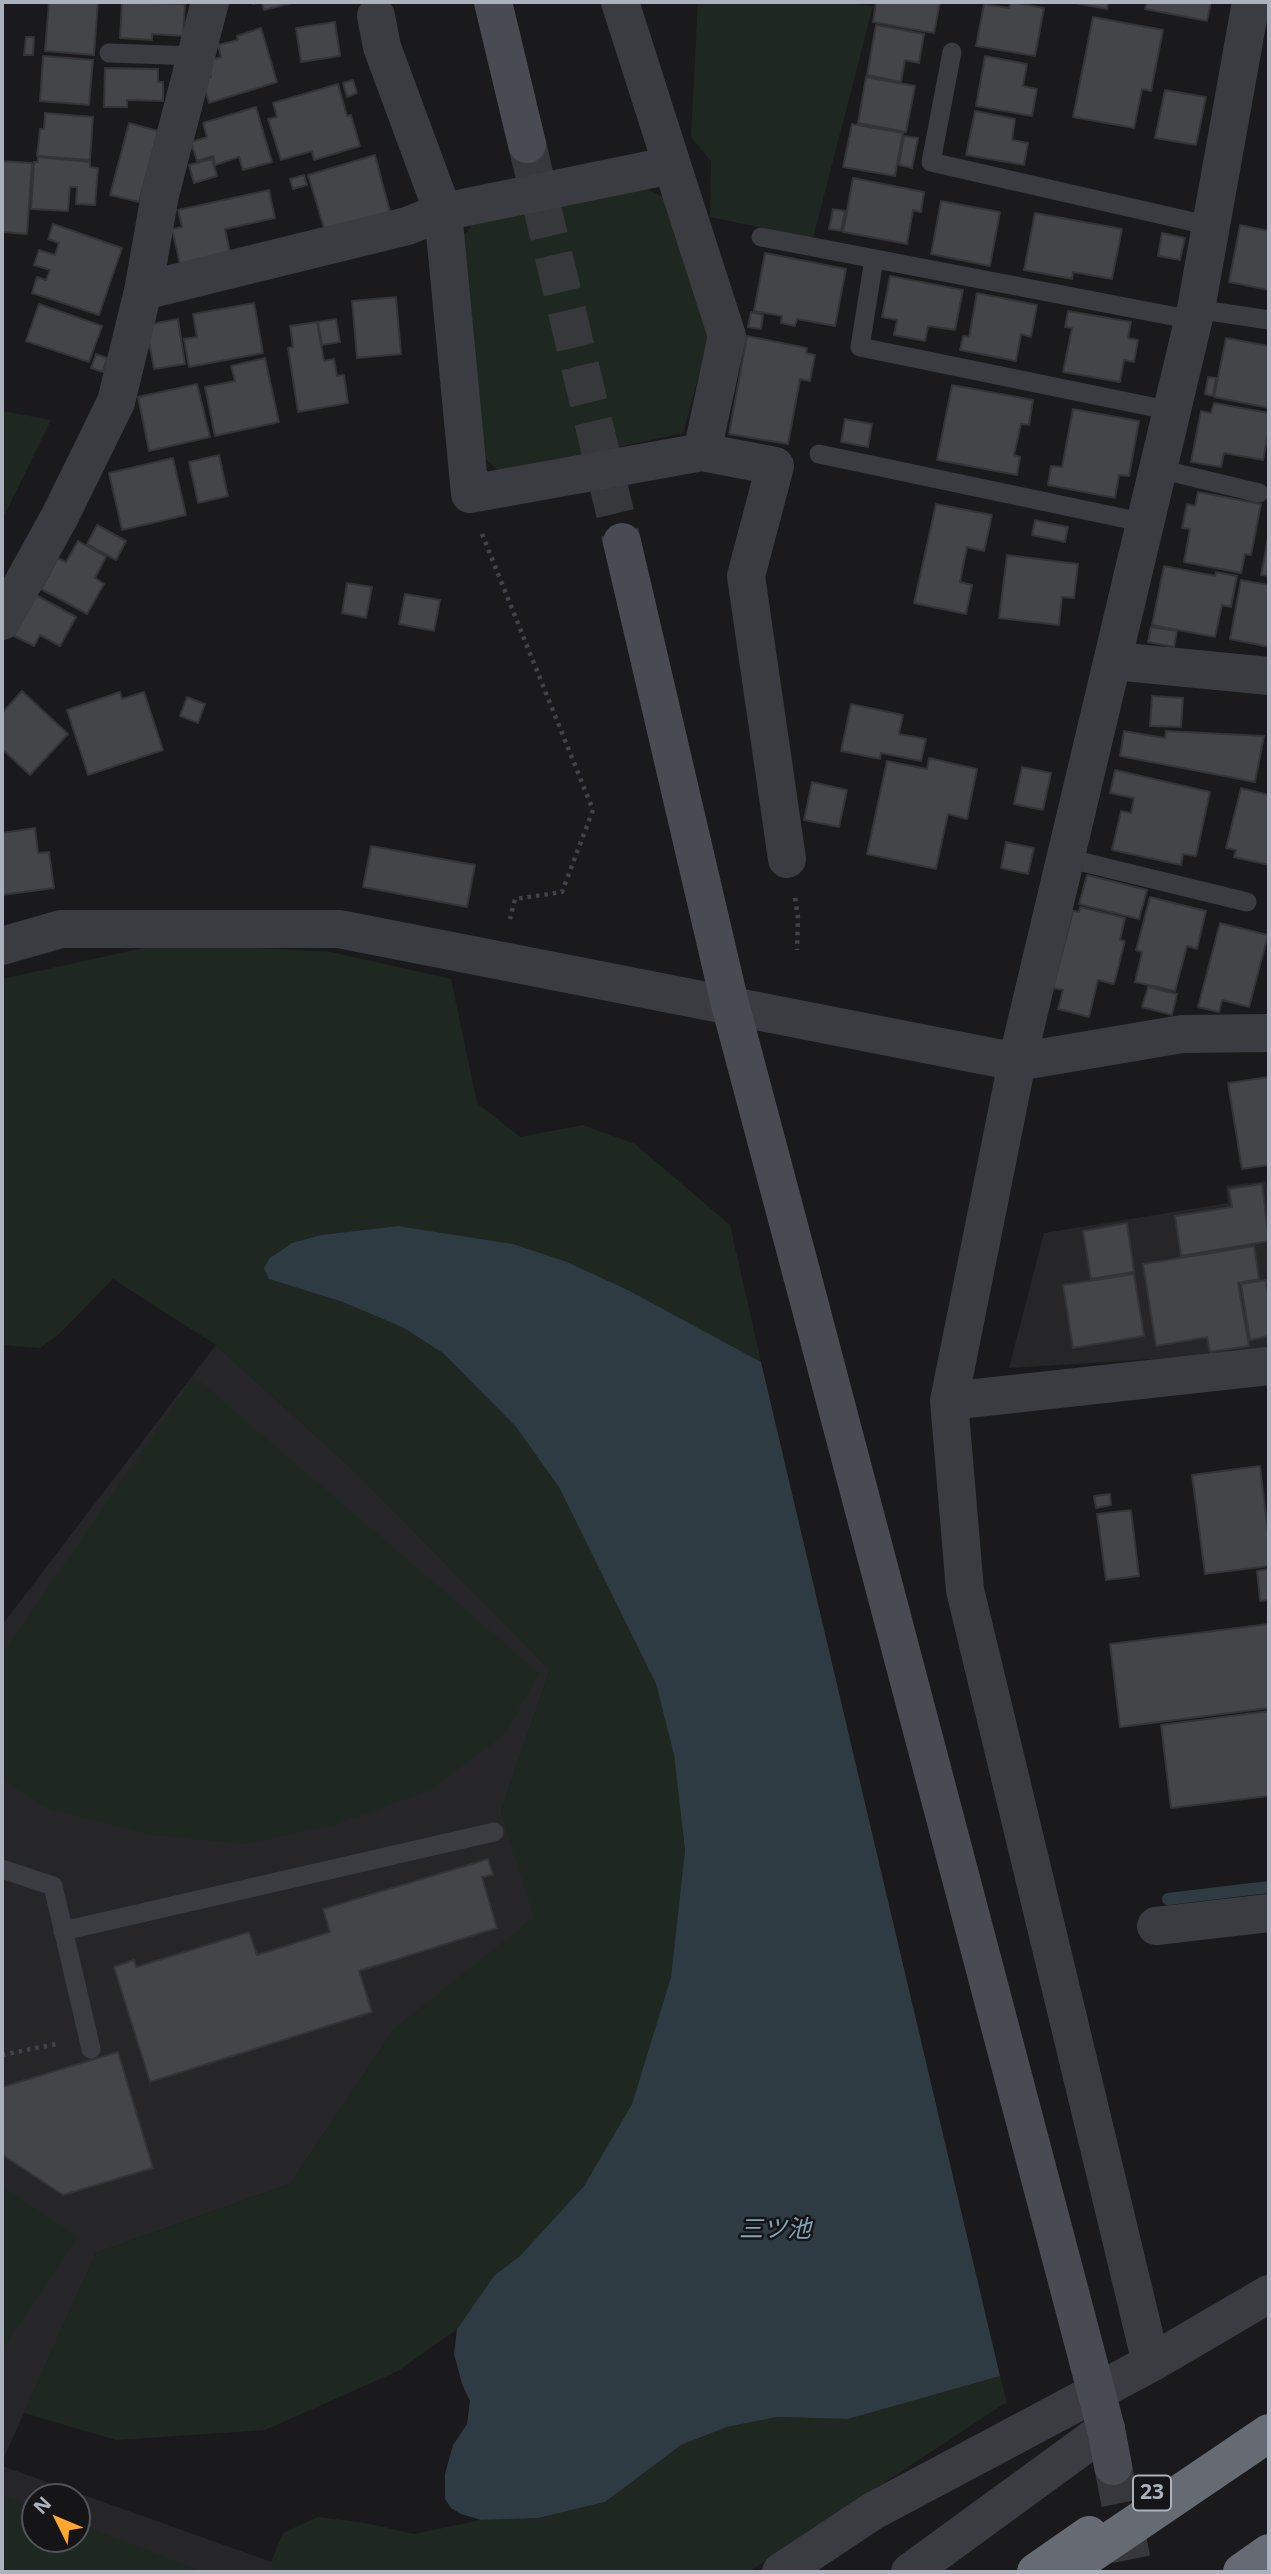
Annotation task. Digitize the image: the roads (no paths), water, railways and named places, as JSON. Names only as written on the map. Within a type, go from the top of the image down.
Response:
[{"type":"highway","name":"23","points":[[1036,2572],[1269,2414]]},
{"type":"highway","points":[[1064,2572],[1269,2433]]},
{"type":"highway","points":[[1242,2572],[1269,2553]]},
{"type":"highway","points":[[1259,2572],[1269,2565]]},
{"type":"street","points":[[2,621],[60,516],[116,402],[143,291],[160,195],[209,2]]},
{"type":"street","points":[[493,2],[527,144]]},
{"type":"street","points":[[620,2],[727,336],[702,452]]},
{"type":"street","points":[[1151,2363],[965,1590],[949,1401],[1017,1062],[1194,315],[1251,2]]},
{"type":"street","points":[[376,16],[382,47],[443,212],[470,494],[702,452],[775,466],[746,576],[787,859]]},
{"type":"street","points":[[143,291],[407,226],[443,212],[672,165]]},
{"type":"street","points":[[622,542],[730,1004],[1106,2429],[1113,2466]]},
{"type":"street","points":[[1114,661],[1269,676]]},
{"type":"street","points":[[2,946],[61,929],[340,929],[1017,1062],[1182,1034],[1269,1033]]},
{"type":"street","points":[[949,1401],[1269,1366]]},
{"type":"street","points":[[1156,1926],[1269,1913]]},
{"type":"street","points":[[781,2572],[873,2511],[1151,2363],[1269,2294]]},
{"type":"street","points":[[910,2572],[1106,2429]]},
{"type":"lane","points":[[953,52],[931,163],[1211,226]]},
{"type":"lane","points":[[109,53],[196,56]]},
{"type":"lane","points":[[761,237],[1194,315],[1269,320]]},
{"type":"lane","points":[[874,259],[860,347],[1172,411]]},
{"type":"lane","points":[[819,454],[1146,523]]},
{"type":"lane","points":[[1159,469],[1259,493]]},
{"type":"lane","points":[[1066,858],[1247,902]]},
{"type":"lane","points":[[63,1931],[494,1832]]},
{"type":"lane","points":[[2,1869],[53,1886],[90,2043]]},
{"type":"water","name":"三ツ池","points":[[398,1226],[513,1244],[567,1262],[628,1290],[761,1362],[1000,2376],[848,2419],[777,2417],[727,2427],[681,2445],[605,2502],[538,2518],[481,2520],[461,2514],[451,2508],[445,2499],[445,2474],[453,2445],[467,2424],[470,2401],[454,2354],[457,2329],[494,2276],[520,2256],[584,2186],[632,2104],[671,1977],[685,1850],[674,1755],[656,1684],[559,1487],[516,1427],[443,1353],[402,1327],[340,1301],[269,1279],[264,1268],[270,1258],[292,1243],[321,1235]]},
{"type":"waterway","points":[[1168,1899],[1269,1887]]},
{"type":"tunnel","points":[[527,144],[622,542]]},
{"type":"tunnel","points":[[1113,2466],[1134,2572]]}]
